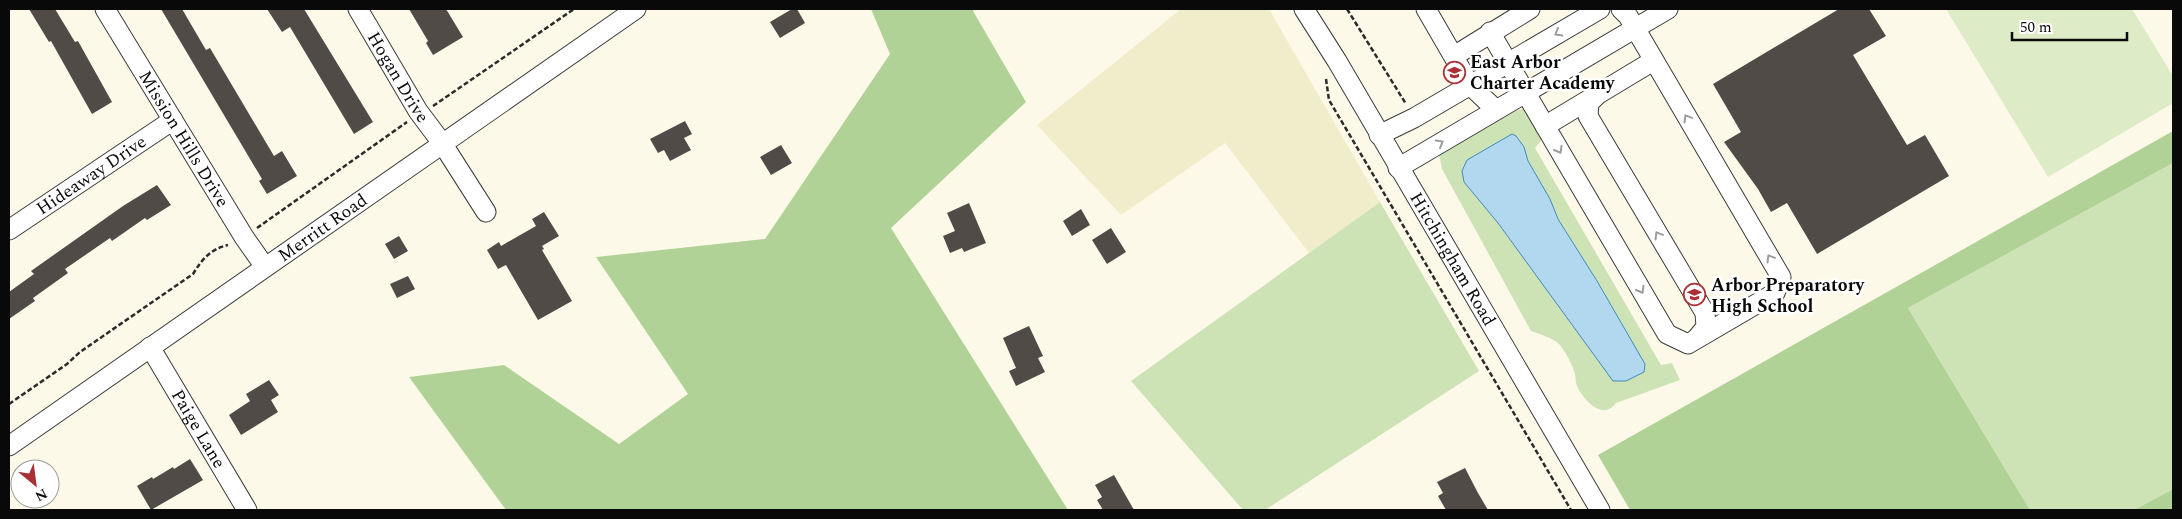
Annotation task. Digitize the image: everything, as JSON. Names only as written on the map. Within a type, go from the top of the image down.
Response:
[{"type":"street","name":"Mission Hills Drive","points":[[105,9],[244,237],[265,267]]},
{"type":"street","name":"Hogan Drive","points":[[358,9],[420,114],[442,143],[486,212]]},
{"type":"street","name":"Hitchingham Road","points":[[1304,9],[1600,510]]},
{"type":"street","points":[[1426,9],[1470,85],[1496,110]]},
{"type":"street","points":[[1379,135],[1414,118],[1600,9]]},
{"type":"street","points":[[1490,32],[1667,334],[1688,344],[1775,293],[1781,277],[1628,16],[1621,9]]},
{"type":"street","points":[[1398,168],[1668,9]]},
{"type":"street","points":[[1454,56],[1528,10]]},
{"type":"street","name":"Merritt Road","points":[[9,446],[442,143],[625,12]]},
{"type":"street","points":[[1545,126],[1653,60]]},
{"type":"street","points":[[1599,93],[1589,103],[1588,116],[1705,313],[1706,326],[1697,338]]},
{"type":"street","name":"Hideaway Drive","points":[[9,230],[174,120]]},
{"type":"street","name":"Paige Lane","points":[[150,347],[247,510]]},
{"type":"path","points":[[429,108],[574,9]]},
{"type":"path","points":[[1347,9],[1414,118]]},
{"type":"path","points":[[1322,72],[1327,80],[1329,100],[1571,510]]},
{"type":"path","points":[[253,231],[403,127],[409,120]]},
{"type":"path","points":[[9,404],[80,352],[193,274],[203,257],[216,249],[234,244]]},
{"type":"shaded area","points":[[1181,9],[1269,9],[1380,202],[1309,253],[1225,143],[1121,215],[1037,125]]},
{"type":"green space","points":[[871,9],[975,9],[973,11],[1026,102],[891,228],[1068,510],[506,510],[409,377],[504,365],[619,444],[688,394],[596,257],[765,239],[890,54]]},
{"type":"green space","points":[[1946,9],[2132,9],[2173,76],[2173,103],[2048,177]]},
{"type":"green space","points":[[1523,109],[1529,112],[1543,138],[1535,148],[1661,365],[1672,363],[1680,380],[1616,403],[1611,408],[1600,409],[1589,403],[1580,392],[1576,384],[1575,373],[1566,353],[1559,344],[1550,338],[1531,331],[1442,169],[1439,154],[1515,111]]},
{"type":"green space","points":[[2173,131],[2173,163],[1908,308],[2030,510],[1630,510],[1598,455]]},
{"type":"green space","points":[[2173,163],[2173,489],[2134,510],[2030,510],[1908,308]]},
{"type":"green space","points":[[1380,202],[1479,371],[1265,510],[1243,510],[1131,381]]},
{"type":"green space","points":[[2173,489],[2173,510],[2134,510]]},
{"type":"water","points":[[1512,134],[1516,136],[1524,147],[1528,161],[1550,199],[1558,219],[1597,281],[1645,364],[1644,372],[1626,381],[1613,381],[1498,223],[1464,182],[1462,171],[1467,160]]},
{"type":"building","points":[[29,9],[55,9],[75,42],[78,41],[112,102],[92,114],[51,41],[49,42]]},
{"type":"building","points":[[161,9],[182,9],[206,50],[210,48],[274,156],[282,151],[297,176],[267,194],[259,181],[262,179]]},
{"type":"building","points":[[267,9],[304,9],[373,122],[354,134],[290,27],[282,32]]},
{"type":"building","points":[[409,9],[446,9],[463,37],[433,55],[426,43],[428,41]]},
{"type":"building","points":[[792,9],[797,9],[805,23],[780,38],[770,22]]},
{"type":"building","points":[[1839,9],[1869,9],[1886,36],[1853,55],[1907,145],[1925,135],[1949,176],[1817,254],[1787,203],[1771,212],[1758,189],[1724,142],[1741,132],[1713,84]]},
{"type":"building","points":[[685,121],[692,134],[684,138],[691,150],[670,161],[664,150],[658,153],[650,139]]},
{"type":"building","points":[[781,145],[792,163],[771,175],[760,157]]},
{"type":"building","points":[[157,185],[171,205],[147,220],[145,218],[112,241],[110,238],[65,269],[68,273],[33,298],[35,301],[9,319],[9,292],[34,274],[31,271],[123,206]]},
{"type":"building","points":[[969,203],[986,243],[964,252],[962,248],[950,253],[943,236],[955,231],[947,213]]},
{"type":"building","points":[[1081,209],[1090,225],[1072,236],[1063,221]]},
{"type":"building","points":[[544,212],[559,236],[542,246],[544,249],[542,250],[572,301],[538,320],[506,265],[498,269],[487,250],[499,242],[501,246],[536,226],[532,219]]},
{"type":"building","points":[[1111,228],[1126,252],[1107,264],[1092,240]]},
{"type":"building","points":[[399,236],[408,251],[394,259],[385,244]]},
{"type":"building","points":[[408,276],[415,289],[397,298],[390,284]]},
{"type":"building","points":[[1029,326],[1043,356],[1038,358],[1045,372],[1016,386],[1009,371],[1016,368],[1003,338]]},
{"type":"building","points":[[269,380],[279,395],[271,400],[278,412],[241,435],[229,415],[250,401],[246,394]]},
{"type":"building","points":[[190,459],[203,480],[151,510],[137,486],[173,467],[174,469]]},
{"type":"building","points":[[1465,468],[1488,510],[1446,510],[1438,496],[1443,493],[1437,482]]},
{"type":"building","points":[[1114,475],[1134,510],[1103,510],[1097,500],[1102,497],[1095,485]]},
{"type":"place","name":"East Arbor Charter Academy","points":[[1454,72]]},
{"type":"place","name":"Arbor Preparatory High School","points":[[1695,295]]}]
